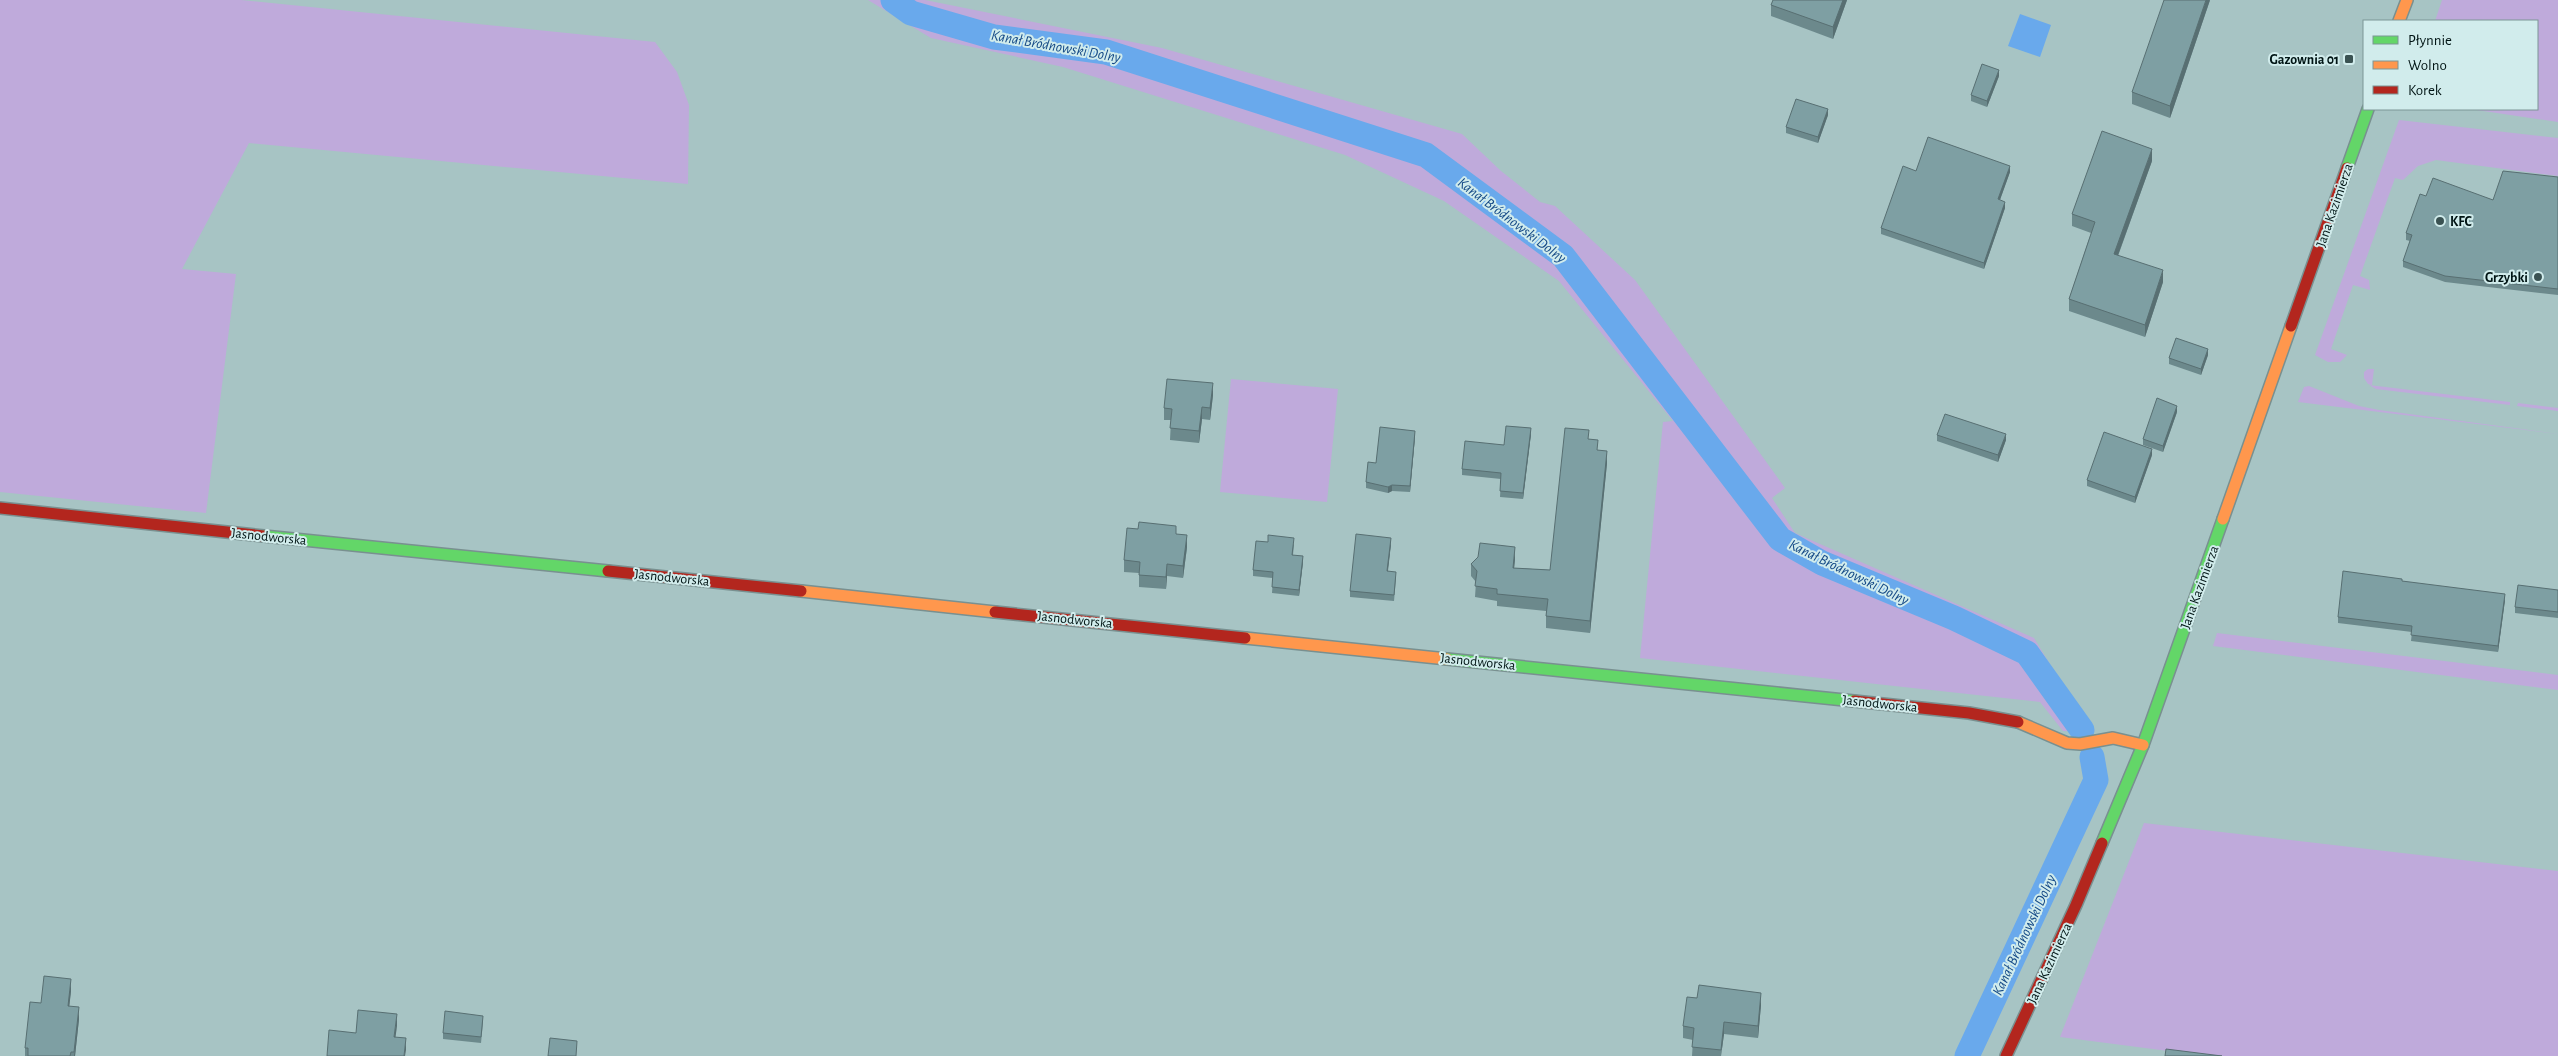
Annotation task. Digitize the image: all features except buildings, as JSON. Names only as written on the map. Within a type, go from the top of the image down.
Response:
[{"type":"street","points":[[2399,20],[2407,0]]},
{"type":"street","name":"Jana Kazimierza","points":[[2006,1056],[2076,904],[2143,745],[2368,110]]},
{"type":"street","name":"Jasnodworska","points":[[0,508],[1969,713],[2025,723],[2067,743],[2080,744],[2113,738],[2143,745]]},
{"type":"shaded area","points":[[0,0],[241,0],[655,42],[677,72],[689,105],[688,184],[249,143],[182,269],[236,274],[206,513],[0,492]]},
{"type":"shaded area","points":[[868,0],[925,0],[1162,48],[1462,134],[1501,171],[1540,202],[1555,206],[1635,280],[1785,488],[1772,498],[1795,533],[2034,638],[2091,732],[2063,731],[2040,702],[1640,658],[1663,422],[1673,421],[1559,281],[1444,201],[1345,155],[1063,67],[931,38]]},
{"type":"shaded area","points":[[2442,0],[2558,0],[2558,122],[2477,110],[2538,110],[2538,20],[2435,20]]},
{"type":"shaded area","points":[[2399,120],[2558,138],[2558,176],[2436,160],[2418,166],[2403,180],[2395,178],[2360,276],[2369,280],[2370,290],[2353,285],[2331,349],[2347,355],[2340,362],[2328,362],[2315,355]]},
{"type":"shaded area","points":[[2368,369],[2374,369],[2372,385],[2368,384],[2364,378],[2364,372]]},
{"type":"shaded area","points":[[1231,379],[1338,389],[1327,502],[1220,492]]},
{"type":"shaded area","points":[[2369,385],[2510,402],[2510,405],[2376,389]]},
{"type":"shaded area","points":[[2309,386],[2359,406],[2379,410],[2558,434],[2298,402],[2304,387]]},
{"type":"shaded area","points":[[2518,403],[2558,408],[2558,411],[2517,406]]},
{"type":"shaded area","points":[[2217,633],[2558,675],[2558,690],[2213,646]]},
{"type":"shaded area","points":[[2144,823],[2558,871],[2558,1056],[2207,1056],[2060,1037]]},
{"type":"water","points":[[2020,14],[2051,25],[2040,57],[2008,46]]},
{"type":"waterway","name":"Kanał Bródnowski Dolny","points":[[893,0],[911,13],[994,37],[1106,52],[1426,155],[1563,256],[1780,539],[1822,563],[1954,618],[2027,653],[2082,730]]},
{"type":"waterway","name":"Kanał Bródnowski Dolny","points":[[1967,1056],[2096,780],[2092,757]]},
{"type":"traffic: fast","points":[[2347,168],[2368,110]]},
{"type":"traffic: fast","points":[[2102,843],[2143,745],[2223,519]]},
{"type":"traffic: fast","points":[[264,536],[608,571]]},
{"type":"traffic: fast","points":[[1447,659],[1854,701]]},
{"type":"traffic: slow","points":[[2399,20],[2407,0]]},
{"type":"traffic: slow","points":[[2223,519],[2291,326]]},
{"type":"traffic: slow","points":[[801,591],[995,612]]},
{"type":"traffic: slow","points":[[1245,638],[1447,659]]},
{"type":"traffic: slow","points":[[2018,722],[2067,743],[2080,744],[2113,738],[2143,745]]},
{"type":"traffic: jam","points":[[2291,326],[2347,168]]},
{"type":"traffic: jam","points":[[0,508],[264,536]]},
{"type":"traffic: jam","points":[[608,571],[801,591]]},
{"type":"traffic: jam","points":[[995,612],[1245,638]]},
{"type":"traffic: jam","points":[[1854,701],[1969,713],[2018,722]]},
{"type":"traffic: jam","points":[[2006,1056],[2076,905],[2102,843]]},
{"type":"place","name":"Gazownia 01","points":[[2349,59]]},
{"type":"place","name":"KFC","points":[[2440,221]]},
{"type":"place","name":"Grzybki","points":[[2538,277]]}]
